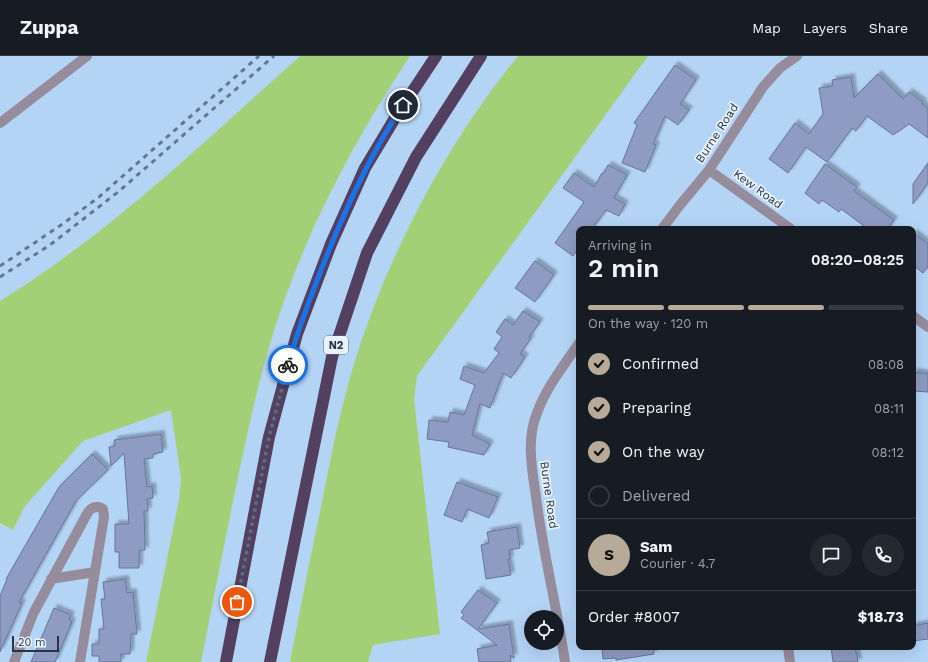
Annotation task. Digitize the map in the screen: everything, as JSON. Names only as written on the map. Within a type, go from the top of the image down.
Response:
[{"type":"highway","points":[[226,662],[269,437],[297,334],[331,244],[366,168],[395,118],[436,56]]},
{"type":"highway","name":"N2","points":[[270,662],[332,357],[367,253],[416,157],[480,56]]},
{"type":"street","points":[[0,123],[87,56]]},
{"type":"street","name":"Burne Road","points":[[664,226],[680,204],[709,170],[762,86],[780,68],[797,56]]},
{"type":"street","name":"Kew Road","points":[[709,170],[787,226]]},
{"type":"street","points":[[916,318],[928,327]]},
{"type":"street","name":"Burne Road","points":[[565,662],[539,516],[530,451],[536,413],[548,390],[576,348]]},
{"type":"street","points":[[14,662],[34,612],[51,580],[88,512],[92,507],[97,507],[103,509],[104,518],[80,662]]},
{"type":"street","points":[[51,580],[95,572]]},
{"type":"street","points":[[788,650],[790,662]]},
{"type":"green space","points":[[300,56],[410,56],[356,144],[324,206],[296,269],[284,301],[268,349],[250,422],[201,662],[146,662],[179,500],[181,478],[171,410],[83,441],[25,506],[13,530],[0,523],[0,301],[80,246],[118,216],[192,153]]},
{"type":"green space","points":[[518,56],[648,56],[417,376],[414,398],[440,634],[373,645],[368,662],[290,662],[340,415],[361,342],[377,298],[416,212],[439,170],[490,92]]},
{"type":"building","points":[[675,65],[696,80],[680,104],[689,110],[678,125],[665,116],[653,144],[656,145],[645,172],[622,163],[637,125],[634,123]]},
{"type":"building","points":[[878,74],[903,99],[909,92],[923,102],[922,104],[928,108],[928,138],[909,124],[893,135],[867,116],[856,131],[852,128],[827,162],[806,147],[788,173],[769,159],[795,123],[809,134],[823,114],[819,88],[833,86],[832,80],[851,77],[854,98]]},
{"type":"building","points":[[928,163],[928,183],[913,204],[913,184]]},
{"type":"building","points":[[825,164],[857,187],[854,191],[894,220],[890,226],[864,226],[841,209],[839,212],[822,200],[819,204],[805,193]]},
{"type":"building","points":[[608,165],[627,175],[614,198],[625,204],[619,216],[606,210],[594,226],[576,226],[576,252],[573,256],[555,243],[584,202],[563,188],[574,173],[594,187],[602,173],[603,174]]},
{"type":"building","points":[[916,235],[928,244],[928,267],[923,273],[916,267]]},
{"type":"building","points":[[535,261],[554,275],[535,302],[515,288]]},
{"type":"building","points":[[523,311],[540,322],[529,337],[531,338],[520,354],[525,357],[511,378],[503,373],[490,408],[480,404],[472,435],[490,444],[484,455],[448,447],[449,442],[427,439],[429,420],[448,422],[450,412],[464,415],[475,385],[460,379],[464,366],[484,373],[499,353],[494,349],[502,337],[496,332],[505,319],[513,325]]},
{"type":"building","points":[[916,372],[928,374],[928,392],[916,391]]},
{"type":"building","points":[[161,434],[163,452],[153,454],[153,458],[144,459],[147,487],[152,486],[153,498],[147,499],[148,511],[144,511],[145,550],[139,550],[139,568],[119,568],[119,552],[115,552],[115,524],[129,524],[124,453],[111,466],[109,447],[115,446],[114,440]]},
{"type":"building","points":[[92,454],[108,470],[76,501],[19,602],[22,603],[0,652],[0,596],[6,579],[59,487]]},
{"type":"building","points":[[457,482],[498,497],[489,518],[467,509],[462,522],[444,515]]},
{"type":"building","points":[[517,527],[520,548],[509,550],[510,559],[508,559],[511,575],[486,579],[481,545],[489,543],[487,532]]},
{"type":"building","points":[[125,579],[127,593],[133,592],[137,634],[131,634],[130,654],[121,654],[121,662],[99,662],[99,656],[92,656],[92,644],[99,644],[99,629],[104,629],[101,599],[105,599],[103,582]]},
{"type":"building","points":[[478,590],[497,603],[478,629],[509,624],[514,658],[510,655],[511,662],[479,662],[477,649],[497,645],[461,618],[464,615],[461,612]]},
{"type":"building","points":[[54,608],[71,615],[69,620],[72,622],[55,662],[31,662]]},
{"type":"building","points":[[928,623],[928,639],[916,641],[916,625]]},
{"type":"building","points":[[602,650],[653,650],[654,654],[616,660],[616,658],[603,659]]},
{"type":"building","points":[[831,650],[856,650],[858,662],[833,662]]},
{"type":"railway","points":[[0,266],[64,223],[99,197],[259,56]]},
{"type":"railway","points":[[0,277],[50,245],[118,192],[274,56]]},
{"type":"way so far","points":[[237,602],[269,437],[288,365]]},
{"type":"route","points":[[288,365],[297,334],[331,244],[366,168],[403,105]]}]
